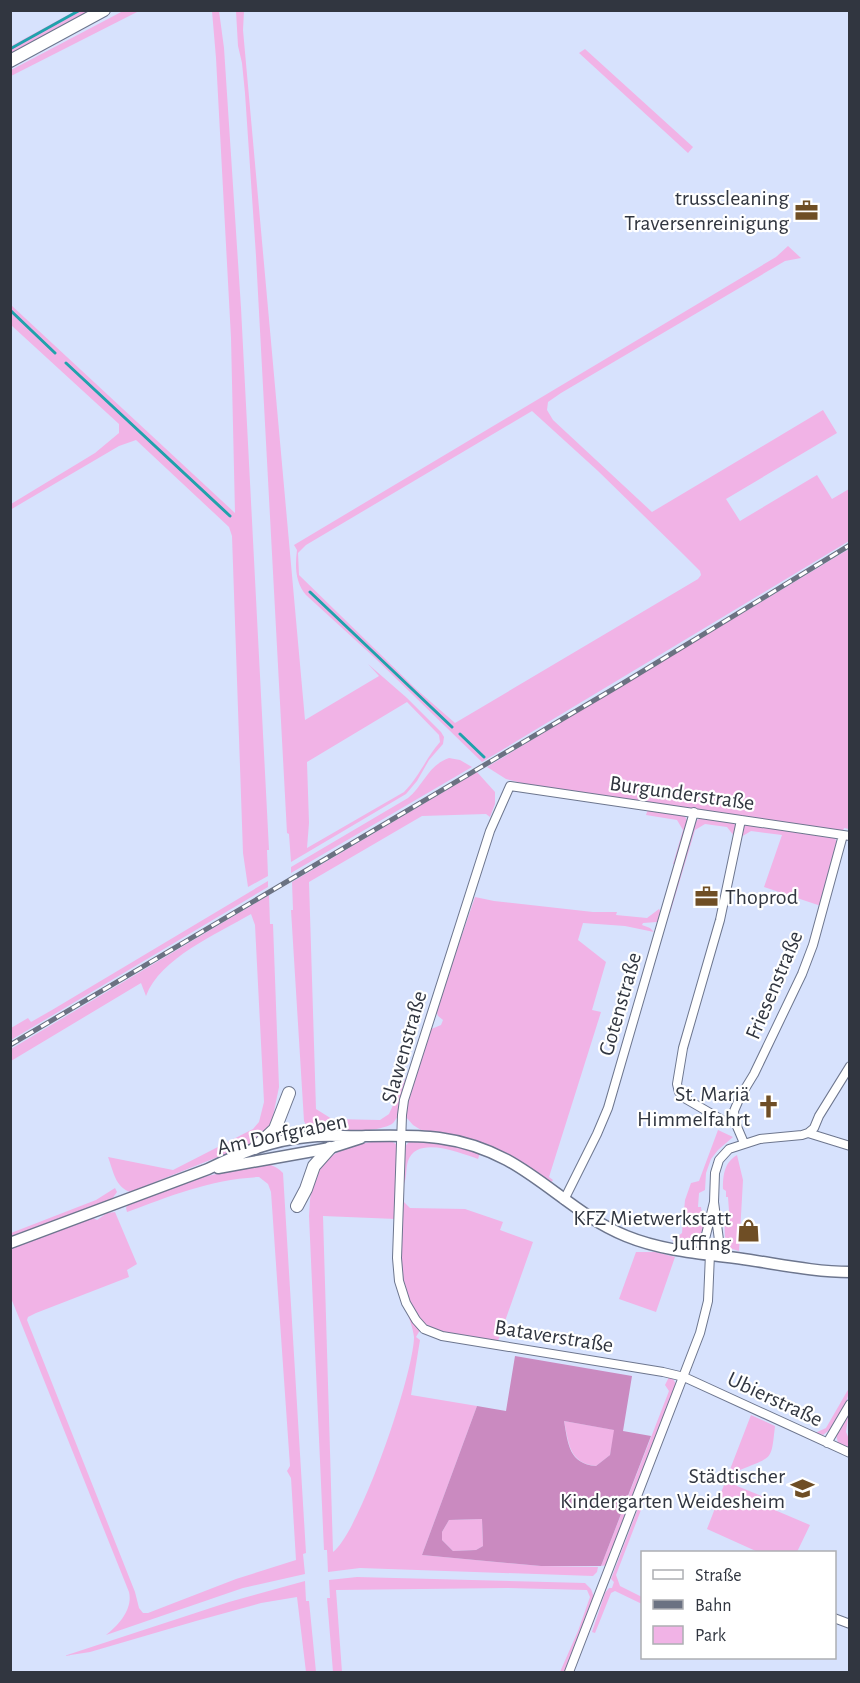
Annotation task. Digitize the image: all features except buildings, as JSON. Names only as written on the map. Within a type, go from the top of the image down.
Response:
[{"type":"main road","points":[[10,61],[104,10]]},
{"type":"main road","points":[[255,1148],[275,1129],[289,1093]]},
{"type":"main road","points":[[297,1206],[314,1166],[330,1148]]},
{"type":"street","name":"Burgunderstraße","points":[[510,786],[846,835]]},
{"type":"street","name":"Slawenstraße","points":[[421,1325],[406,1303],[400,1287],[398,1267],[404,1100],[490,831],[510,786]]},
{"type":"street","name":"Gotenstraße","points":[[564,1200],[608,1108],[694,813]]},
{"type":"street","points":[[741,820],[720,920],[683,1048],[677,1084],[679,1092],[686,1099],[724,1121],[735,1122],[744,1143]]},
{"type":"street","name":"Friesenstraße","points":[[735,1122],[736,1104],[754,1074],[802,974],[846,835]]},
{"type":"street","points":[[710,1254],[717,1248],[719,1240],[714,1202],[714,1179],[719,1160],[729,1149],[744,1143],[760,1139],[802,1136],[808,1133],[849,1066]]},
{"type":"street","points":[[808,1133],[849,1146]]},
{"type":"street","name":"Am Dorfgraben","points":[[10,1243],[208,1169],[255,1148],[309,1136],[401,1134],[444,1138],[488,1151],[529,1173],[598,1223],[628,1237],[673,1250],[849,1272]]},
{"type":"street","name":"Am Dorfgraben","points":[[208,1169],[330,1148],[364,1136]]},
{"type":"street","points":[[569,1672],[684,1377],[706,1313],[711,1275],[710,1254],[704,1247],[704,1243],[714,1202]]},
{"type":"street","name":"Bataverstraße","points":[[421,1325],[429,1332],[442,1336],[684,1377]]},
{"type":"street","name":"Ubierstraße","points":[[684,1377],[849,1453]]},
{"type":"street","points":[[827,1443],[849,1404]]},
{"type":"green space","points":[[75,11],[90,11],[11,55],[11,46]]},
{"type":"green space","points":[[123,11],[139,11],[11,76],[11,70]]},
{"type":"green space","points":[[212,11],[219,11],[224,48],[241,308],[269,850],[267,850],[268,876],[248,887],[243,853],[232,536],[229,527],[136,440],[119,446],[10,510],[11,504],[95,453],[119,433],[119,424],[11,325],[11,305],[235,513],[231,338]]},
{"type":"green space","points":[[236,11],[244,11],[243,30],[305,720],[379,676],[368,664],[407,698],[444,737],[443,744],[406,794],[291,862],[289,834],[287,833],[256,256],[245,93],[238,46]],"holes":[[[407,702],[439,735],[440,742],[404,792],[307,848],[309,823],[307,762]]]},
{"type":"green space","points":[[585,49],[693,147],[688,153],[579,53]]},
{"type":"green space","points":[[788,246],[801,258],[785,261],[561,393],[548,402],[547,410],[553,420],[652,512],[823,410],[837,433],[726,499],[740,521],[817,475],[832,499],[849,489],[849,541],[482,762],[306,595],[298,579],[297,550],[294,545],[776,257]],"holes":[[[532,411],[598,471],[700,571],[701,575],[698,579],[455,723],[416,689],[299,575],[298,553],[306,545]]]},
{"type":"green space","points":[[849,549],[849,829],[844,828],[843,831],[537,787],[506,779],[487,767]]},
{"type":"green space","points":[[449,758],[460,760],[472,767],[291,873],[291,867],[408,798],[436,765]]},
{"type":"green space","points":[[477,772],[495,792],[495,804],[490,817],[486,814],[422,816],[309,882],[316,1109],[332,1119],[380,1120],[389,1114],[406,1077],[399,1112],[389,1126],[352,1132],[325,1132],[308,1129],[304,1121],[291,910],[293,910],[292,882]]},
{"type":"green space","points":[[648,809],[684,814],[688,823],[676,864],[673,864],[683,830],[677,820],[646,815]]},
{"type":"green space","points":[[701,817],[734,822],[736,828],[734,836],[727,827],[705,824],[695,830],[670,913],[668,912],[695,822]]},
{"type":"green space","points":[[748,824],[835,838],[837,844],[821,906],[764,887],[782,835],[751,831],[741,837],[743,827]]},
{"type":"green space","points":[[268,881],[268,887],[11,1040],[11,1028],[28,1018],[31,1022],[52,1010]]},
{"type":"green space","points":[[269,895],[270,924],[273,924],[279,1087],[271,1126],[258,1141],[130,1192],[125,1190],[115,1177],[108,1157],[173,1170],[253,1129],[259,1122],[264,1102],[255,925],[251,914],[176,959],[153,982],[146,996],[141,983],[11,1061],[11,1049]]},
{"type":"green space","points":[[475,897],[593,912],[617,912],[616,915],[647,918],[659,909],[661,912],[657,922],[642,925],[654,932],[625,926],[583,923],[578,940],[606,962],[592,1010],[601,1012],[549,1177],[553,1180],[551,1183],[464,1138],[421,1130],[406,1117],[406,1104],[429,1030],[441,1025],[443,1020],[438,1016],[436,1010]]},
{"type":"green space","points":[[718,1130],[733,1137],[711,1159],[706,1173],[705,1190],[699,1193],[698,1207],[701,1207],[704,1225],[702,1231],[690,1240],[672,1241],[682,1233],[685,1200],[691,1183],[699,1181]]},
{"type":"green space","points":[[389,1140],[396,1144],[397,1148],[396,1219],[323,1216],[333,1552],[357,1515],[370,1485],[384,1450],[405,1383],[414,1337],[405,1306],[420,1330],[416,1337],[420,1340],[411,1395],[477,1406],[422,1555],[541,1566],[598,1567],[593,1576],[360,1568],[328,1572],[327,1550],[324,1550],[309,1216],[311,1192],[319,1168],[335,1154],[356,1145]]},
{"type":"green space","points":[[412,1140],[446,1143],[480,1153],[478,1159],[440,1148],[420,1149],[413,1153],[408,1161],[406,1179],[401,1188],[402,1155],[407,1144]]},
{"type":"green space","points":[[737,1155],[743,1180],[739,1251],[729,1248],[725,1238],[724,1213],[729,1211],[728,1197],[723,1189],[725,1170],[729,1162]]},
{"type":"green space","points":[[259,1164],[272,1166],[283,1173],[306,1553],[303,1554],[305,1574],[243,1588],[106,1635],[124,1616],[129,1604],[129,1592],[11,1298],[11,1248],[87,1219],[97,1220],[107,1213],[115,1212],[137,1264],[127,1270],[129,1277],[36,1313],[27,1320],[135,1592],[139,1608],[143,1613],[148,1613],[236,1579],[296,1560],[291,1478],[287,1471],[290,1466],[271,1192],[268,1184],[259,1177],[242,1178],[192,1189],[127,1212],[126,1208],[128,1204],[199,1178]]},
{"type":"green space","points":[[115,1188],[117,1192],[112,1199],[11,1238],[11,1233],[96,1200]]},
{"type":"green space","points":[[403,1201],[410,1208],[465,1209],[503,1222],[500,1230],[533,1242],[498,1341],[438,1332],[423,1324],[412,1311],[405,1294],[402,1275]]},
{"type":"green space","points":[[636,1252],[656,1252],[675,1257],[656,1312],[619,1299]]},
{"type":"green space","points":[[669,1377],[676,1384],[607,1565],[601,1566],[669,1391],[665,1385]]},
{"type":"green space","points":[[849,1388],[844,1407],[833,1426],[823,1435],[815,1433],[826,1428]]},
{"type":"green space","points":[[849,1410],[846,1432],[849,1448],[838,1443],[836,1435]]},
{"type":"green space","points":[[751,1415],[775,1426],[771,1452],[765,1459],[740,1470],[737,1486],[776,1502],[770,1501],[770,1508],[810,1525],[797,1551],[756,1551],[707,1529]]},
{"type":"green space","points":[[564,1421],[615,1430],[610,1455],[596,1466],[580,1461],[572,1451]]},
{"type":"green space","points":[[644,1502],[616,1575],[620,1586],[641,1596],[641,1604],[615,1591],[611,1593],[595,1633],[592,1632],[605,1593],[612,1588],[614,1582],[611,1579],[640,1503]]},
{"type":"green space","points":[[482,1519],[483,1546],[476,1550],[453,1551],[442,1540],[442,1532],[449,1520]]},
{"type":"green space","points":[[357,1577],[585,1583],[591,1589],[594,1597],[565,1672],[560,1672],[590,1597],[587,1590],[508,1588],[336,1590],[342,1672],[333,1672],[327,1598],[330,1598],[329,1580]]},
{"type":"green space","points":[[305,1581],[316,1672],[306,1672],[297,1597],[261,1603],[90,1652],[64,1656],[229,1602]]},
{"type":"shaded area","points":[[515,1356],[632,1376],[623,1431],[651,1436],[601,1566],[541,1566],[422,1555],[477,1406],[506,1411]],"holes":[[[564,1421],[614,1430],[610,1455],[596,1466],[580,1461],[571,1451]],[[482,1519],[483,1546],[476,1550],[453,1551],[442,1540],[442,1532],[449,1520]]]},
{"type":"waterway","points":[[10,49],[80,10]]},
{"type":"waterway","points":[[10,310],[55,353]]},
{"type":"waterway","points":[[66,363],[230,516]]},
{"type":"waterway","points":[[310,592],[452,727]]},
{"type":"waterway","points":[[460,734],[484,757]]},
{"type":"railway","points":[[10,1045],[620,685],[850,545]]},
{"type":"place","name":"trusscleaning Traversenreinigung","points":[[807,211]]},
{"type":"place","name":"Thoprod","points":[[707,897]]},
{"type":"place","name":"St. Mariä Himmelfahrt","points":[[768,1107]]},
{"type":"place","name":"KFZ Mietwerkstatt Juffing","points":[[749,1231]]},
{"type":"place","name":"Städtischer Kindergarten Weidesheim","points":[[803,1489]]}]
